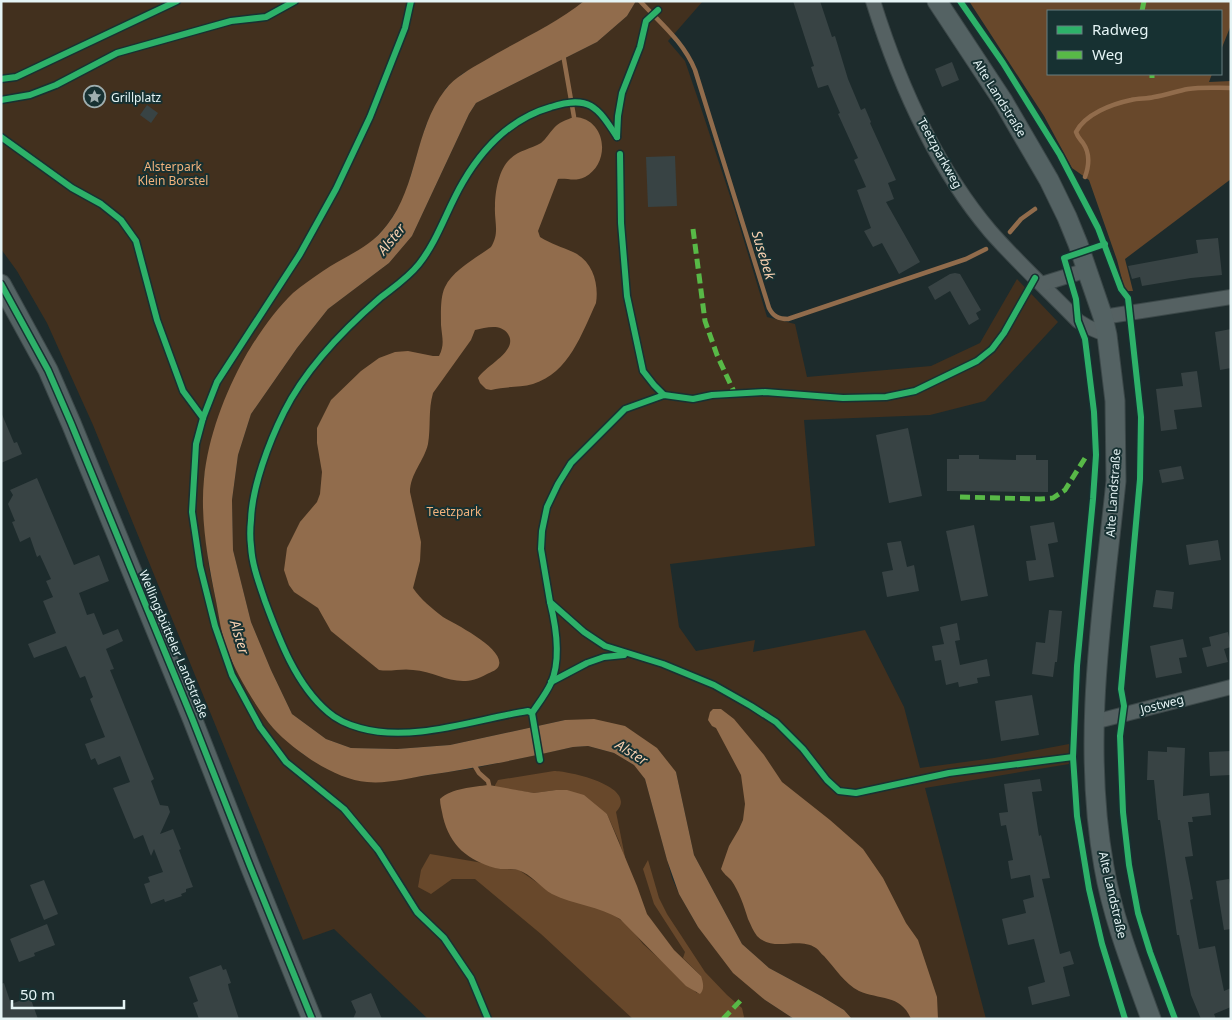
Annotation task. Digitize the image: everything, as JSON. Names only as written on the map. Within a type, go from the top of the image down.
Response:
[{"type":"main road","name":"Alte Landstraße","points":[[937,1],[1003,101],[1050,180],[1068,217],[1105,326],[1115,402],[1116,481],[1097,667],[1094,722],[1096,810],[1104,867],[1116,918],[1151,1019]]},
{"type":"main road","name":"Wellingsbütteler Landstraße","points":[[1,284],[48,370],[67,414],[192,718],[312,1019]]},
{"type":"street","name":"Teetzparkweg","points":[[873,1],[898,71],[937,153],[990,230],[1078,321],[1088,327],[1105,326]]},
{"type":"street","points":[[1042,284],[1087,270]]},
{"type":"street","points":[[1105,326],[1231,297]]},
{"type":"street","name":"Jostweg","points":[[1094,722],[1231,687]]},
{"type":"green space","name":"Alsterpark Klein Borstel","points":[[1,1],[584,1],[567,15],[462,74],[446,88],[426,125],[403,201],[387,225],[369,245],[349,256],[224,403],[212,440],[204,478],[204,520],[209,568],[226,648],[244,685],[273,728],[304,755],[367,782],[396,780],[475,768],[573,747],[588,746],[614,753],[634,765],[645,779],[672,878],[698,927],[765,1000],[794,1019],[428,1019],[334,929],[303,940],[93,425],[47,323],[17,271],[1,249]]},
{"type":"green space","name":"Teetzpark","points":[[636,1],[703,1],[668,41],[685,61],[735,211],[767,317],[795,324],[807,377],[931,366],[980,343],[1017,279],[1058,322],[985,401],[930,415],[804,420],[815,546],[670,564],[679,627],[696,651],[755,640],[753,652],[865,630],[904,707],[920,768],[994,758],[1069,744],[1069,764],[925,788],[986,1019],[852,1019],[844,1010],[769,968],[742,944],[694,855],[676,772],[565,720],[450,745],[397,749],[351,748],[326,739],[292,714],[251,622],[233,550],[232,500],[238,455],[251,414],[297,348],[328,309],[389,263],[412,236],[469,114],[476,103],[597,42],[627,16]]},
{"type":"shaded area","points":[[969,1],[1231,1],[1231,25],[1222,48],[1222,10],[1047,10],[1047,75],[1212,75],[1209,82],[1231,81],[1231,179],[1125,259],[1133,291],[1125,291],[1117,260],[1089,180],[1072,168],[1044,116]]},
{"type":"shaded area","points":[[554,771],[587,777],[611,788],[619,795],[621,803],[616,812],[626,862],[607,814],[556,790],[534,793],[494,787],[498,780]]},
{"type":"shaded area","points":[[430,854],[483,863],[496,868],[519,870],[552,893],[609,912],[628,925],[643,944],[697,993],[701,976],[683,958],[685,952],[654,904],[643,869],[648,860],[659,898],[667,914],[705,972],[742,1008],[743,1019],[633,1019],[541,934],[475,879],[452,879],[431,894],[418,887],[421,870]]},
{"type":"water","name":"Alster","points":[[584,1],[636,1],[627,16],[597,42],[476,103],[469,114],[412,236],[389,263],[328,309],[297,348],[251,414],[238,455],[232,500],[233,550],[251,622],[292,714],[326,739],[351,748],[397,749],[450,745],[565,720],[594,719],[625,726],[657,748],[676,772],[694,855],[742,944],[769,968],[844,1010],[852,1019],[794,1019],[765,1000],[733,973],[698,927],[679,894],[667,860],[645,779],[634,765],[614,753],[588,746],[573,747],[483,766],[382,782],[367,782],[342,776],[304,755],[273,728],[247,690],[223,637],[206,540],[203,509],[204,479],[209,447],[218,416],[245,357],[267,323],[293,293],[323,271],[365,246],[387,225],[405,193],[427,122],[449,85],[468,70],[548,25]]},
{"type":"water","points":[[574,117],[585,119],[599,132],[602,152],[594,170],[585,177],[575,180],[558,179],[538,231],[540,237],[580,256],[590,267],[595,281],[596,303],[573,351],[556,371],[545,379],[533,384],[491,390],[486,389],[478,378],[500,358],[509,346],[510,340],[508,334],[501,328],[493,327],[475,330],[471,340],[433,393],[428,444],[412,479],[410,492],[421,542],[420,561],[413,588],[423,600],[443,617],[487,644],[499,658],[499,665],[492,672],[477,679],[467,681],[449,679],[423,671],[405,669],[379,670],[331,631],[318,608],[294,592],[289,585],[284,570],[287,548],[300,522],[317,502],[320,494],[322,472],[317,443],[317,428],[331,400],[361,371],[379,358],[395,352],[408,351],[439,356],[443,345],[441,311],[443,291],[453,275],[491,247],[494,242],[496,232],[496,194],[503,168],[514,156],[541,143],[558,124]]},
{"type":"water","points":[[713,709],[721,709],[734,719],[764,755],[782,782],[863,849],[883,878],[906,923],[918,940],[937,997],[938,1019],[911,1019],[901,1005],[889,999],[859,991],[845,980],[816,948],[801,943],[771,943],[757,936],[736,889],[721,869],[729,846],[743,820],[745,804],[741,775],[716,728],[708,720]]},
{"type":"water","points":[[489,785],[534,793],[567,790],[584,795],[607,814],[647,914],[674,950],[701,976],[703,983],[702,992],[700,994],[686,986],[620,919],[604,911],[552,894],[523,872],[515,869],[498,869],[476,861],[455,844],[446,827],[440,799],[450,792],[457,790]]},
{"type":"pier","points":[[536,723],[542,757],[537,758],[531,724]]},
{"type":"building","points":[[793,1],[820,1],[832,37],[835,36],[848,79],[861,110],[865,108],[896,180],[888,183],[894,199],[886,202],[920,262],[899,274],[882,243],[873,247],[864,231],[871,228],[857,190],[866,187],[854,160],[858,158],[838,114],[840,113],[828,85],[818,88],[811,67],[814,66]]},
{"type":"building","points":[[952,62],[959,80],[942,87],[935,69]]},
{"type":"building","points":[[147,105],[158,113],[151,123],[140,115]]},
{"type":"building","points":[[675,156],[677,206],[648,207],[646,157]]},
{"type":"building","points":[[1218,238],[1222,275],[1142,286],[1140,277],[1132,279],[1128,266],[1198,253],[1196,240]]},
{"type":"building","points":[[955,273],[960,274],[981,310],[976,313],[979,319],[969,325],[950,291],[935,300],[928,287]]},
{"type":"building","points":[[1231,329],[1231,368],[1220,370],[1215,332]]},
{"type":"building","points":[[1197,371],[1202,407],[1174,410],[1177,429],[1161,431],[1156,389],[1183,386],[1181,373]]},
{"type":"building","points":[[1,412],[14,443],[17,442],[22,454],[1,463]]},
{"type":"building","points":[[908,428],[922,496],[889,503],[876,435]]},
{"type":"building","points":[[959,455],[979,455],[979,459],[1016,460],[1016,455],[1036,455],[1036,460],[1048,460],[1048,492],[947,491],[947,459],[959,459]]},
{"type":"building","points":[[1181,466],[1184,479],[1162,483],[1159,470]]},
{"type":"building","points":[[37,478],[74,565],[99,555],[109,581],[79,593],[87,615],[94,613],[103,635],[118,629],[123,641],[106,649],[114,669],[110,670],[154,779],[151,781],[160,805],[168,806],[170,812],[160,834],[173,829],[193,887],[186,889],[186,892],[181,894],[182,896],[165,902],[164,899],[151,904],[144,884],[150,882],[148,877],[163,872],[154,849],[151,856],[143,835],[134,839],[113,788],[130,782],[120,756],[98,765],[95,758],[91,760],[85,744],[105,737],[90,699],[93,697],[85,676],[80,678],[66,646],[34,658],[28,644],[56,633],[43,601],[53,597],[46,581],[51,579],[40,555],[37,557],[30,537],[20,542],[12,522],[15,521],[8,504],[13,495],[10,490]]},
{"type":"building","points":[[1054,522],[1058,542],[1048,544],[1054,577],[1029,581],[1026,561],[1036,560],[1030,526]]},
{"type":"building","points":[[974,525],[988,596],[961,601],[946,531]]},
{"type":"building","points":[[1218,540],[1221,560],[1189,565],[1186,545]]},
{"type":"building","points":[[901,541],[907,567],[914,565],[919,591],[887,597],[882,572],[893,570],[887,543]]},
{"type":"building","points":[[1156,590],[1174,592],[1172,609],[1153,607]]},
{"type":"building","points":[[1049,610],[1062,611],[1057,662],[1055,662],[1053,677],[1032,674],[1036,642],[1045,643]]},
{"type":"building","points":[[957,623],[960,640],[955,641],[960,665],[987,659],[990,676],[977,678],[978,683],[959,687],[958,682],[946,685],[941,660],[935,661],[932,646],[944,644],[940,627]]},
{"type":"building","points":[[1228,632],[1231,647],[1224,649],[1228,662],[1207,667],[1202,648],[1211,646],[1209,637]]},
{"type":"building","points":[[1183,639],[1187,657],[1179,658],[1182,673],[1156,678],[1150,646]]},
{"type":"building","points":[[1032,695],[1039,735],[1001,741],[995,701]]},
{"type":"building","points":[[1167,747],[1185,748],[1183,796],[1209,793],[1211,815],[1192,817],[1193,822],[1188,822],[1193,856],[1185,857],[1193,899],[1190,900],[1199,949],[1215,946],[1224,991],[1231,988],[1231,1007],[1214,1014],[1216,1019],[1201,1019],[1191,995],[1179,935],[1177,935],[1160,820],[1158,820],[1154,780],[1147,780],[1148,751],[1167,752]]},
{"type":"building","points":[[1231,751],[1231,775],[1210,776],[1209,752]]},
{"type":"building","points":[[1040,779],[1042,791],[1032,792],[1039,836],[1041,835],[1050,878],[1042,879],[1060,954],[1070,951],[1074,964],[1063,967],[1070,996],[1032,1005],[1028,987],[1045,982],[1034,939],[1008,945],[1002,919],[1026,913],[1023,900],[1034,897],[1030,875],[1011,879],[1008,861],[1013,860],[1006,825],[1001,826],[999,813],[1008,812],[1004,784]]},
{"type":"building","points":[[1229,879],[1231,890],[1231,929],[1224,930],[1216,881]]},
{"type":"building","points":[[44,880],[58,914],[44,920],[30,885]]},
{"type":"building","points":[[47,924],[55,945],[34,953],[35,956],[19,962],[10,939]]},
{"type":"building","points":[[221,965],[223,970],[226,969],[231,983],[228,984],[229,989],[239,1019],[199,1019],[193,1003],[198,1001],[189,977]]},
{"type":"building","points":[[4,983],[11,1004],[30,997],[38,1019],[1,1019],[1,984]]},
{"type":"building","points":[[371,993],[382,1019],[353,1019],[356,1012],[351,1001]]},
{"type":"waterway","name":"Susebek","points":[[640,1],[678,41],[695,70],[769,308],[774,315],[779,318],[788,319],[966,259],[986,249]]},
{"type":"waterway","points":[[563,54],[574,117]]},
{"type":"waterway","name":"Susebek","points":[[1085,177],[1088,155],[1076,132],[1092,115],[1108,107],[1134,99],[1151,98],[1193,88],[1231,88]]},
{"type":"waterway","name":"Susebek","points":[[1010,232],[1021,219],[1035,209]]},
{"type":"waterway","points":[[473,763],[479,773],[488,781],[489,785]]},
{"type":"marked path","points":[[1142,10],[1144,1]]},
{"type":"marked path","points":[[693,229],[705,321],[717,355],[735,394],[738,393]]},
{"type":"marked path","points":[[960,497],[1053,498],[1065,490],[1087,455]]},
{"type":"marked path","points":[[723,1019],[742,999]]},
{"type":"cycle path","points":[[1,79],[16,77],[177,1]]},
{"type":"cycle path","points":[[1,100],[30,95],[56,85],[117,53],[231,21],[266,17],[295,1]]},
{"type":"cycle path","points":[[411,1],[405,28],[370,117],[336,189],[300,254],[217,382],[203,418],[196,444],[192,512],[200,566],[215,626],[232,675],[260,727],[286,762],[344,809],[378,850],[417,912],[444,938],[471,978],[488,1019]]},
{"type":"cycle path","points":[[960,1],[1003,63],[1060,155],[1098,228],[1121,289],[1128,298],[1141,417],[1140,479],[1121,689],[1124,706],[1120,736],[1123,812],[1129,865],[1138,913],[1150,952],[1175,1019]]},
{"type":"cycle path","points":[[617,137],[622,93],[640,47],[646,21],[658,10]]},
{"type":"cycle path","points":[[540,760],[532,713],[528,711],[444,728],[401,733],[380,732],[360,728],[343,722],[328,712],[307,689],[298,675],[276,631],[253,560],[250,533],[252,507],[262,465],[273,437],[284,412],[303,380],[326,350],[352,323],[406,278],[419,264],[432,245],[457,192],[471,169],[489,146],[511,127],[537,112],[575,102],[591,106],[604,118],[617,137]]},
{"type":"cycle path","points":[[1,137],[72,188],[101,204],[121,220],[136,241],[157,320],[183,391],[203,418]]},
{"type":"cycle path","points":[[620,154],[621,223],[627,296],[643,371],[664,395]]},
{"type":"cycle path","points":[[1105,244],[1064,258],[1076,299],[1078,321],[1085,339],[1094,412],[1096,455],[1077,666],[1073,757],[1077,816],[1089,889],[1102,944],[1125,1019]]},
{"type":"cycle path","points":[[1035,278],[1004,333],[992,349],[977,361],[915,391],[886,397],[843,398],[765,392],[712,395],[693,399],[664,395],[625,409],[571,463],[558,484],[547,507],[542,531],[541,549],[550,602],[584,632],[605,646],[663,664],[714,685],[751,706],[776,722],[803,749],[827,780],[839,791],[856,793],[949,773],[1073,757]]},
{"type":"cycle path","points":[[1,284],[48,370],[71,423],[192,718],[312,1019]]},
{"type":"cycle path","points":[[532,713],[551,683],[556,664],[556,632],[550,602]]},
{"type":"cycle path","points":[[551,682],[587,663],[604,657],[624,655]]},
{"type":"place","name":"Grillplatz","points":[[95,97]]}]
